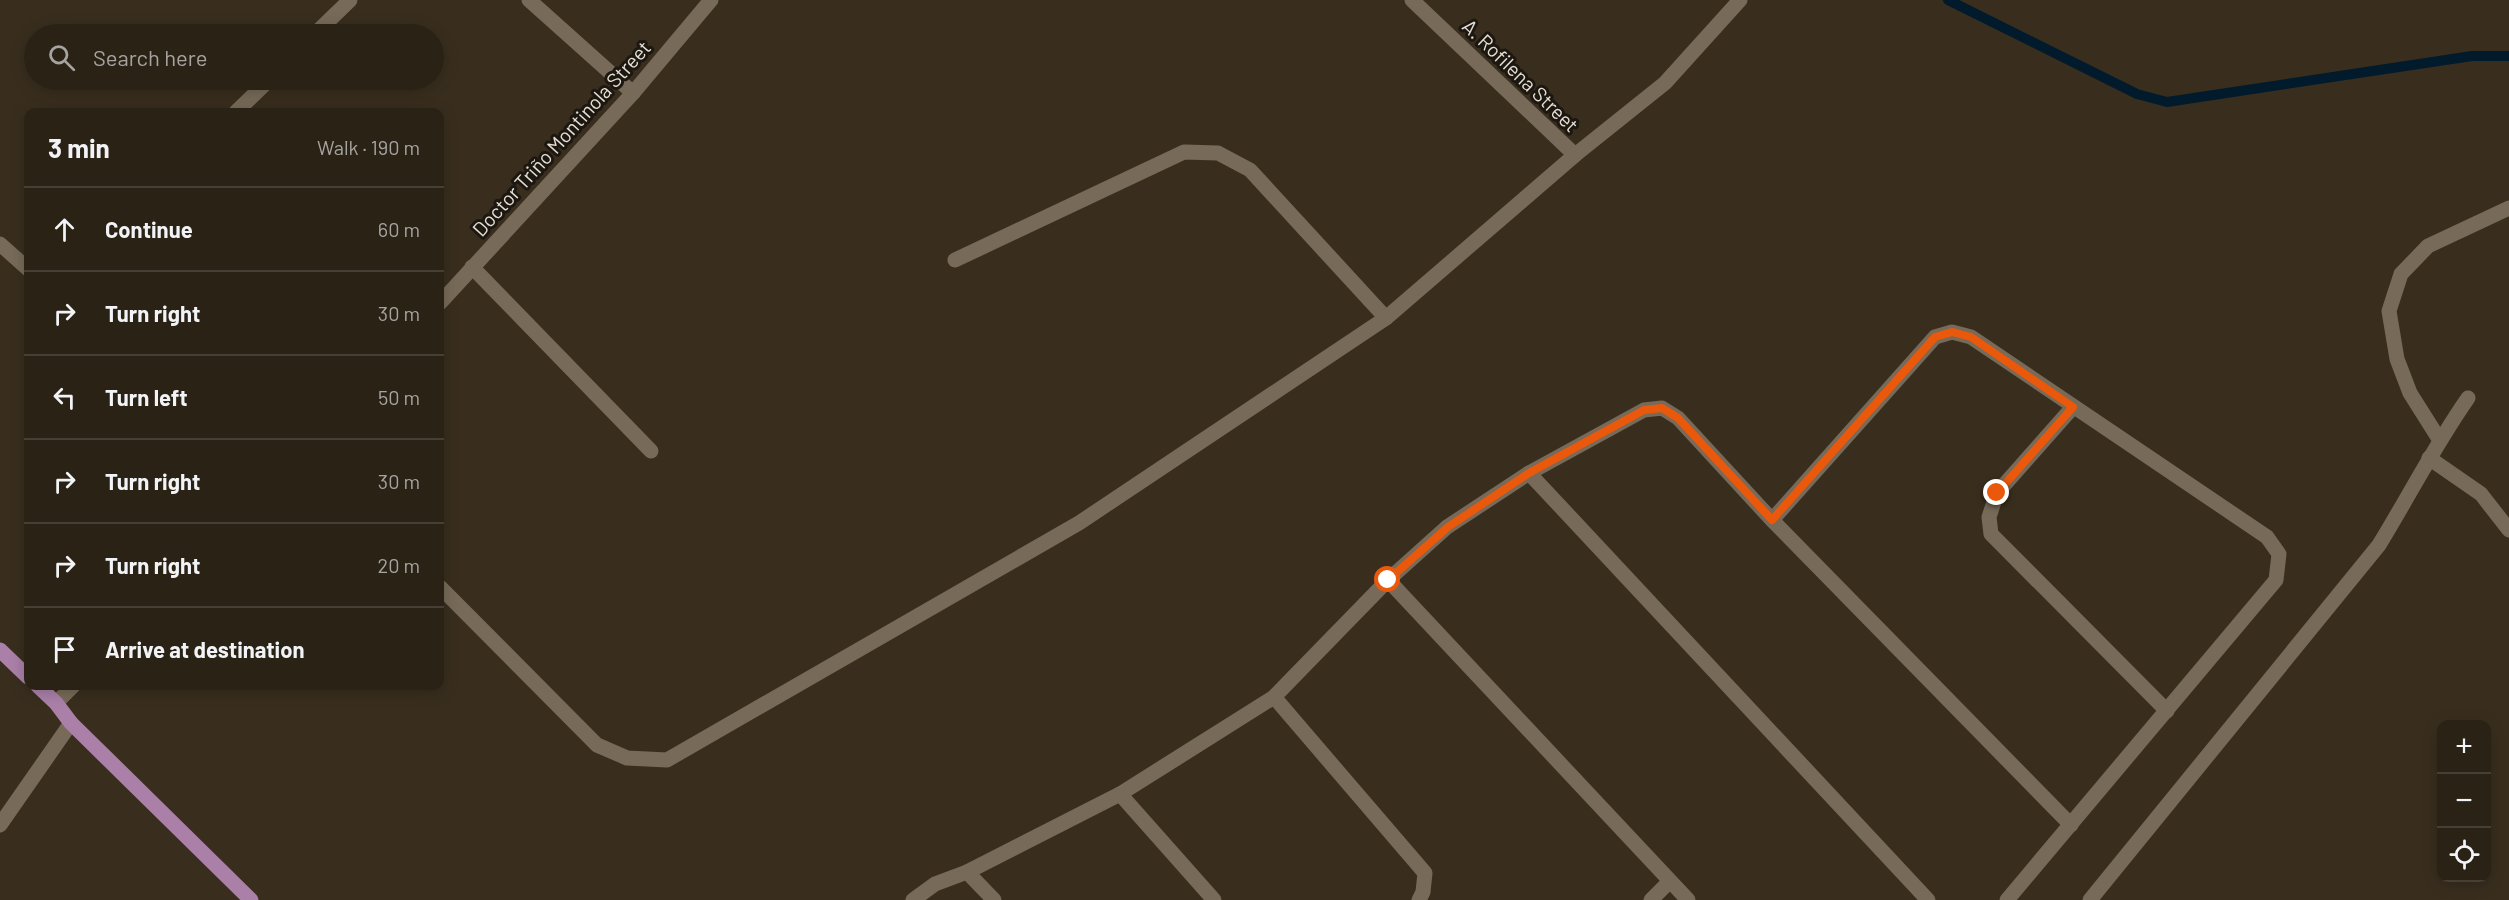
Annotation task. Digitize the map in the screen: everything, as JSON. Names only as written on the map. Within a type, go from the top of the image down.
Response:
[{"type":"main road","points":[[0,650],[24,673]]},
{"type":"main road","points":[[42,690],[56,703],[71,723],[251,900]]},
{"type":"street","points":[[325,24],[350,0]]},
{"type":"street","points":[[529,0],[633,93]]},
{"type":"street","name":"Doctor Triño Montinola Street","points":[[444,298],[633,93],[711,0]]},
{"type":"street","name":"A. Rofilena Street","points":[[1412,0],[1575,155]]},
{"type":"street","points":[[444,591],[597,745],[627,758],[667,760],[1079,523],[1386,318],[1575,155],[1665,83],[1740,0]]},
{"type":"street","points":[[240,108],[259,90]]},
{"type":"street","points":[[955,260],[1184,152],[1218,153],[1250,170],[1386,318]]},
{"type":"street","points":[[2439,439],[2410,393],[2397,359],[2389,311],[2402,274],[2428,246],[2509,208]]},
{"type":"street","points":[[0,244],[24,265]]},
{"type":"street","points":[[472,267],[651,451]]},
{"type":"street","points":[[1772,520],[1935,337],[1952,332],[1971,337],[2267,537],[2279,554],[2276,580],[2007,900]]},
{"type":"street","points":[[2090,900],[2379,545],[2439,439],[2468,398]]},
{"type":"street","points":[[2073,407],[1997,493],[1989,517],[1991,534],[2167,711]]},
{"type":"street","points":[[913,900],[935,884],[967,872],[1120,794],[1274,697],[1388,580],[1448,527],[1529,473],[1644,410],[1662,408],[1678,418],[1772,520],[2072,825]]},
{"type":"street","points":[[2429,458],[2481,494],[2509,530]]},
{"type":"street","points":[[1529,473],[1928,900]]},
{"type":"street","points":[[1388,580],[1688,900]]},
{"type":"street","points":[[56,703],[69,690]]},
{"type":"street","points":[[1274,697],[1425,873],[1423,892],[1419,900]]},
{"type":"street","points":[[0,825],[71,723]]},
{"type":"street","points":[[1120,794],[1214,900]]},
{"type":"street","points":[[967,872],[994,900]]},
{"type":"street","points":[[1651,900],[1669,882]]},
{"type":"waterway","points":[[1948,0],[2137,94],[2167,102],[2472,56],[2509,56]]},
{"type":"route","points":[[1388,580],[1448,527],[1529,473],[1644,410],[1662,408],[1678,418],[1772,520],[1935,337],[1952,332],[1971,337],[2073,407],[1997,493]]}]
